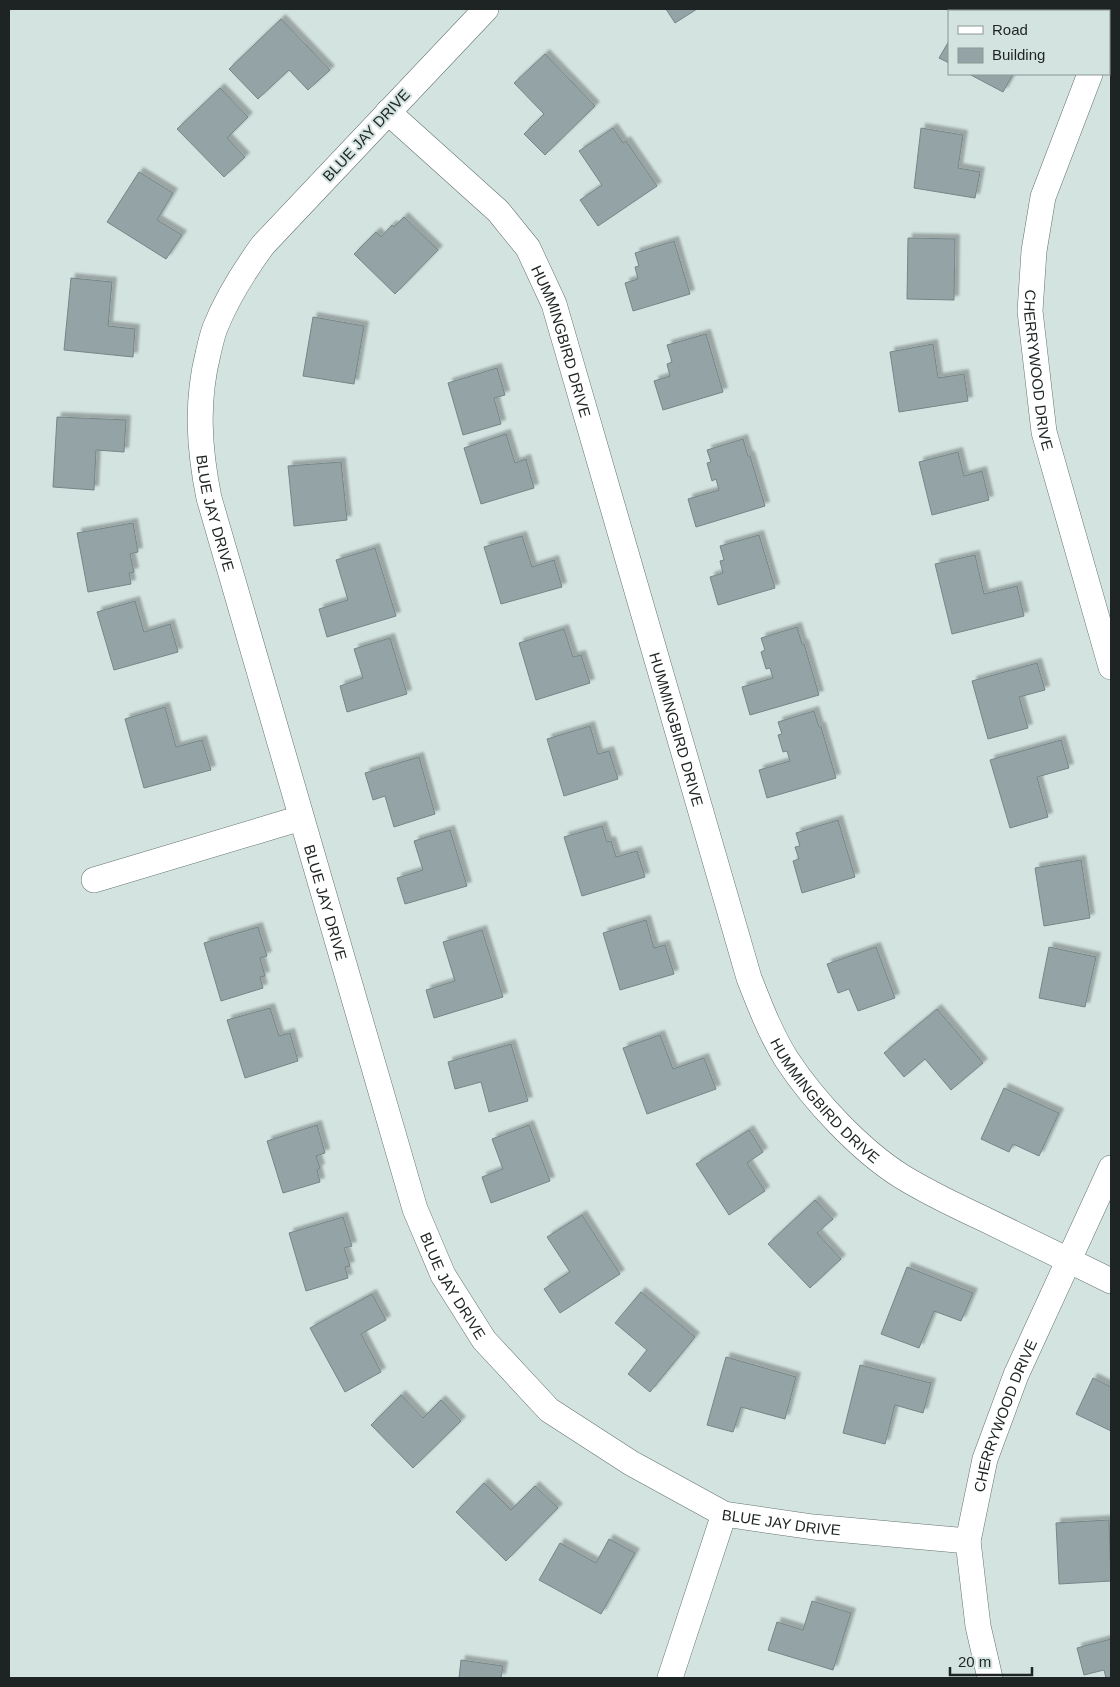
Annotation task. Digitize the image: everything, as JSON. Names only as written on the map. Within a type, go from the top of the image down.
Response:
[{"type":"street","name":"BLUE JAY DRIVE","points":[[486,9],[263,245],[249,265],[228,299],[214,330],[203,375],[200,419],[201,446],[209,498],[415,1209],[443,1275],[484,1340],[549,1410],[632,1463],[724,1514],[813,1527],[968,1542]]},
{"type":"street","name":"CHERRYWOOD DRIVE","points":[[1090,75],[1043,197],[1034,251],[1030,311],[1044,432],[1111,667]]},
{"type":"street","name":"HUMMINGBIRD DRIVE","points":[[388,112],[498,211],[528,248],[554,304],[749,978],[766,1020],[788,1060],[810,1090],[836,1120],[868,1151],[900,1175],[929,1193],[1111,1281]]},
{"type":"street","points":[[94,880],[301,818]]},
{"type":"street","name":"CHERRYWOOD DRIVE","points":[[990,1678],[978,1626],[968,1542],[985,1459],[1016,1375],[1111,1168]]},
{"type":"street","points":[[670,1678],[724,1514]]},
{"type":"building","points":[[666,9],[697,9],[675,23]]},
{"type":"building","points":[[281,19],[330,70],[308,90],[289,70],[258,99],[229,69]]},
{"type":"building","points":[[948,43],[948,62],[939,58]]},
{"type":"building","points":[[545,54],[595,106],[545,155],[524,134],[544,114],[514,83]]},
{"type":"building","points":[[971,75],[1012,75],[1003,92]]},
{"type":"building","points":[[220,88],[248,117],[227,138],[245,157],[224,177],[177,129]]},
{"type":"building","points":[[613,128],[623,143],[626,141],[657,186],[598,226],[580,200],[602,185],[579,151]]},
{"type":"building","points":[[921,128],[963,135],[958,168],[980,172],[975,198],[914,188]]},
{"type":"building","points":[[139,172],[173,193],[157,220],[182,235],[166,259],[107,222]]},
{"type":"building","points":[[404,217],[438,250],[395,294],[354,254],[376,232],[381,237],[392,225],[394,227]]},
{"type":"building","points":[[908,238],[955,239],[954,300],[907,299]]},
{"type":"building","points":[[674,241],[690,294],[633,311],[625,283],[638,279],[635,267],[639,266],[635,253]]},
{"type":"building","points":[[71,278],[112,282],[108,326],[135,329],[133,357],[64,350]]},
{"type":"building","points":[[313,317],[364,326],[354,384],[303,376]]},
{"type":"building","points":[[706,334],[723,392],[663,410],[654,381],[670,376],[667,364],[672,362],[667,345]]},
{"type":"building","points":[[933,344],[938,378],[964,374],[968,401],[899,412],[890,352]]},
{"type":"building","points":[[497,368],[505,395],[494,398],[501,424],[463,435],[448,383]]},
{"type":"building","points":[[57,417],[126,420],[124,452],[96,450],[94,490],[53,487]]},
{"type":"building","points":[[506,434],[515,463],[526,459],[534,488],[481,504],[464,448]]},
{"type":"building","points":[[743,439],[765,506],[696,527],[688,499],[719,490],[716,479],[712,481],[707,463],[711,462],[707,450]]},
{"type":"building","points":[[958,452],[964,476],[982,471],[989,500],[932,515],[919,462]]},
{"type":"building","points":[[341,462],[347,520],[294,526],[288,466]]},
{"type":"building","points":[[133,523],[138,552],[130,554],[134,572],[129,573],[131,584],[88,592],[77,533]]},
{"type":"building","points":[[759,535],[775,588],[718,605],[710,577],[723,573],[720,561],[724,560],[720,546]]},
{"type":"building","points":[[522,536],[532,567],[554,560],[562,587],[501,604],[484,547]]},
{"type":"building","points":[[375,548],[396,616],[327,637],[319,609],[348,600],[336,560]]},
{"type":"building","points":[[975,555],[984,594],[1017,586],[1024,616],[952,634],[935,564]]},
{"type":"building","points":[[135,601],[144,632],[170,624],[178,652],[114,670],[97,612]]},
{"type":"building","points":[[797,627],[819,695],[750,715],[742,687],[773,678],[770,668],[766,669],[761,652],[765,650],[761,638]]},
{"type":"building","points":[[564,629],[573,657],[581,655],[590,683],[536,700],[519,643]]},
{"type":"building","points":[[390,638],[407,694],[347,712],[340,686],[363,678],[354,649]]},
{"type":"building","points":[[1037,663],[1045,690],[1019,697],[1028,728],[988,739],[972,681]]},
{"type":"building","points":[[165,707],[176,747],[202,740],[211,770],[144,788],[125,719]]},
{"type":"building","points":[[814,711],[819,727],[821,727],[836,778],[767,798],[759,770],[790,761],[787,751],[783,752],[778,735],[782,734],[778,722]]},
{"type":"building","points":[[590,726],[598,754],[609,751],[618,779],[564,796],[547,739]]},
{"type":"building","points":[[1061,740],[1069,768],[1037,777],[1048,817],[1010,828],[990,760]]},
{"type":"building","points":[[419,757],[435,814],[394,827],[385,796],[373,800],[365,773]]},
{"type":"building","points":[[838,820],[855,877],[802,893],[793,861],[799,859],[795,847],[800,846],[796,833]]},
{"type":"building","points":[[602,826],[607,842],[611,841],[616,857],[637,851],[645,877],[582,896],[564,837]]},
{"type":"building","points":[[450,830],[467,886],[405,904],[397,878],[423,870],[414,841]]},
{"type":"building","points":[[1081,860],[1090,918],[1044,926],[1035,868]]},
{"type":"building","points":[[646,920],[654,948],[665,945],[674,974],[620,990],[603,933]]},
{"type":"building","points":[[258,927],[267,956],[260,958],[265,976],[260,977],[263,988],[221,1001],[204,943]]},
{"type":"building","points":[[482,930],[503,997],[434,1018],[426,990],[455,981],[443,942]]},
{"type":"building","points":[[876,947],[895,998],[858,1011],[849,989],[838,993],[827,964]]},
{"type":"building","points":[[1049,947],[1096,957],[1085,1007],[1039,998]]},
{"type":"building","points":[[270,1008],[279,1036],[290,1033],[298,1061],[245,1078],[227,1020]]},
{"type":"building","points":[[937,1009],[983,1063],[951,1090],[925,1059],[904,1077],[884,1053]]},
{"type":"building","points":[[660,1035],[673,1069],[704,1058],[716,1089],[647,1114],[623,1048]]},
{"type":"building","points":[[511,1044],[528,1101],[489,1112],[481,1082],[455,1089],[448,1062]]},
{"type":"building","points":[[1004,1088],[1059,1113],[1039,1156],[1013,1144],[1009,1152],[981,1139]]},
{"type":"building","points":[[317,1125],[325,1153],[316,1156],[320,1168],[317,1170],[320,1182],[283,1193],[267,1141]]},
{"type":"building","points":[[529,1125],[550,1181],[491,1203],[482,1177],[503,1169],[492,1139]]},
{"type":"building","points":[[749,1130],[763,1152],[747,1163],[765,1191],[729,1215],[696,1164]]},
{"type":"building","points":[[815,1200],[833,1219],[817,1233],[841,1259],[810,1288],[768,1244]]},
{"type":"building","points":[[582,1215],[620,1274],[560,1313],[544,1289],[570,1272],[547,1237]]},
{"type":"building","points":[[343,1217],[352,1246],[344,1248],[350,1266],[345,1267],[348,1278],[306,1291],[289,1233]]},
{"type":"building","points":[[907,1267],[973,1293],[961,1321],[934,1311],[919,1348],[881,1334]]},
{"type":"building","points":[[641,1292],[695,1337],[650,1392],[628,1374],[647,1350],[615,1323]]},
{"type":"building","points":[[372,1294],[386,1320],[361,1334],[381,1372],[345,1392],[310,1328]]},
{"type":"building","points":[[726,1357],[796,1377],[785,1419],[741,1407],[733,1432],[707,1425]]},
{"type":"building","points":[[860,1365],[931,1383],[923,1413],[895,1405],[885,1444],[843,1433]]},
{"type":"building","points":[[1093,1378],[1111,1387],[1111,1431],[1076,1414]]},
{"type":"building","points":[[401,1395],[423,1418],[441,1400],[461,1421],[413,1468],[371,1425]]},
{"type":"building","points":[[484,1483],[511,1510],[535,1486],[558,1508],[506,1561],[456,1512]]},
{"type":"building","points":[[1109,1520],[1111,1581],[1059,1584],[1056,1523]]},
{"type":"building","points":[[609,1539],[635,1553],[601,1614],[539,1580],[560,1543],[596,1563]]},
{"type":"building","points":[[812,1601],[851,1613],[833,1670],[768,1650],[777,1622],[803,1630]]},
{"type":"building","points":[[1111,1639],[1111,1678],[1106,1678],[1104,1670],[1084,1675],[1077,1648]]},
{"type":"building","points":[[461,1660],[503,1666],[501,1678],[459,1678]]}]
